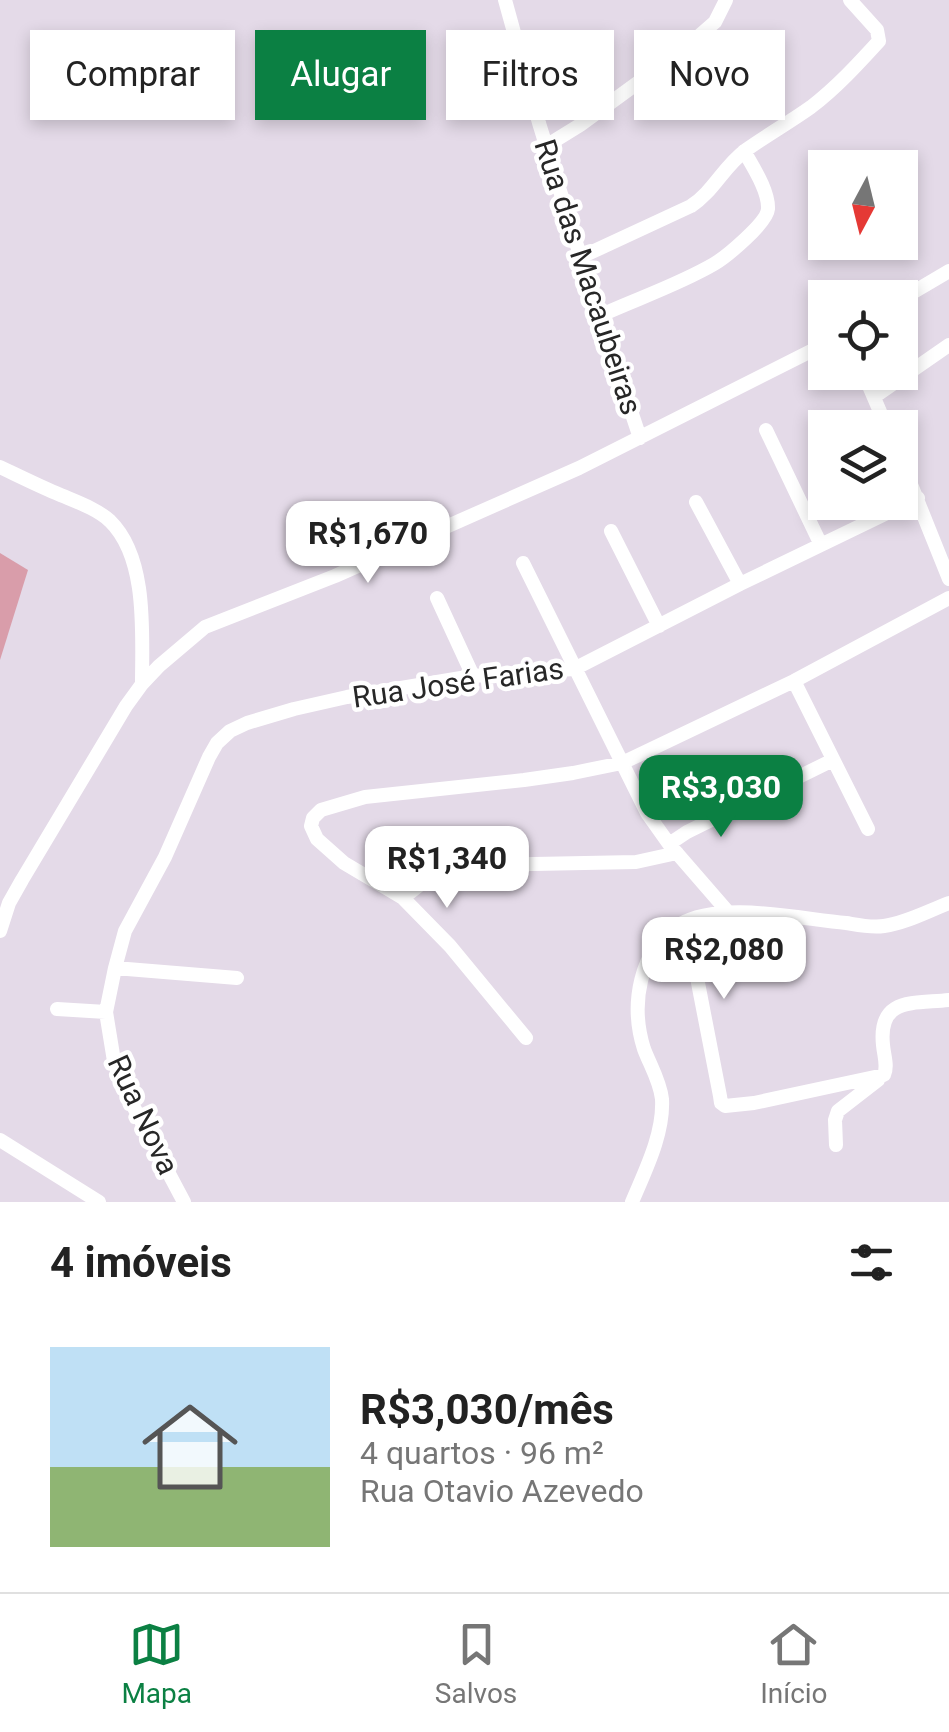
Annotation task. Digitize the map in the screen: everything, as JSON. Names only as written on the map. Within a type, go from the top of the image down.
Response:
[{"type":"street","name":"Rua das Macaubeiras","points":[[505,0],[546,146],[640,438]]},
{"type":"street","points":[[546,146],[684,49],[715,22],[726,0]]},
{"type":"street","points":[[581,257],[691,206],[706,195],[744,151],[822,98],[862,60],[879,36],[850,0]]},
{"type":"street","points":[[599,316],[716,263],[760,225],[768,206],[744,151]]},
{"type":"street","points":[[918,289],[949,271]]},
{"type":"street","points":[[874,397],[949,345]]},
{"type":"street","points":[[0,931],[22,880],[126,706],[176,650],[205,627],[398,549],[578,468],[808,353]]},
{"type":"street","points":[[871,390],[879,410]]},
{"type":"street","points":[[766,430],[822,545]]},
{"type":"street","points":[[0,467],[91,508],[119,532],[138,584],[142,684]]},
{"type":"street","points":[[918,498],[949,579]]},
{"type":"street","points":[[696,502],[740,584]]},
{"type":"street","name":"Rua José Farias","points":[[115,968],[126,931],[165,857],[209,756],[230,731],[329,701],[474,676],[574,669],[873,520]]},
{"type":"street","points":[[611,531],[659,626]]},
{"type":"street","points":[[523,563],[647,813],[728,912]]},
{"type":"street","points":[[437,598],[474,676]]},
{"type":"street","points":[[526,1038],[450,946],[403,898],[344,863],[317,839],[311,829],[313,818],[321,810],[365,796],[573,774],[622,763],[794,680],[949,598]]},
{"type":"street","points":[[794,680],[868,829]]},
{"type":"street","points":[[403,898],[431,876],[454,869],[636,862],[673,849],[696,828],[834,760]]},
{"type":"street","points":[[632,1202],[657,1138],[662,1102],[638,1019],[640,986],[646,962],[668,932],[686,921],[728,912],[876,926],[895,924],[949,903]]},
{"type":"street","points":[[686,921],[722,1103],[730,1107],[884,1076]]},
{"type":"street","points":[[115,968],[236,978]]},
{"type":"street","name":"Rua Nova","points":[[115,968],[106,1012],[114,1061],[122,1084],[184,1202]]},
{"type":"street","points":[[836,1145],[838,1111],[884,1076],[887,1069],[882,1028],[887,1014],[909,1004],[949,1000]]},
{"type":"street","points":[[58,1009],[106,1012]]},
{"type":"street","points":[[0,1140],[100,1202]]},
{"type":"shaded area","points":[[0,553],[28,570],[0,660]]}]
